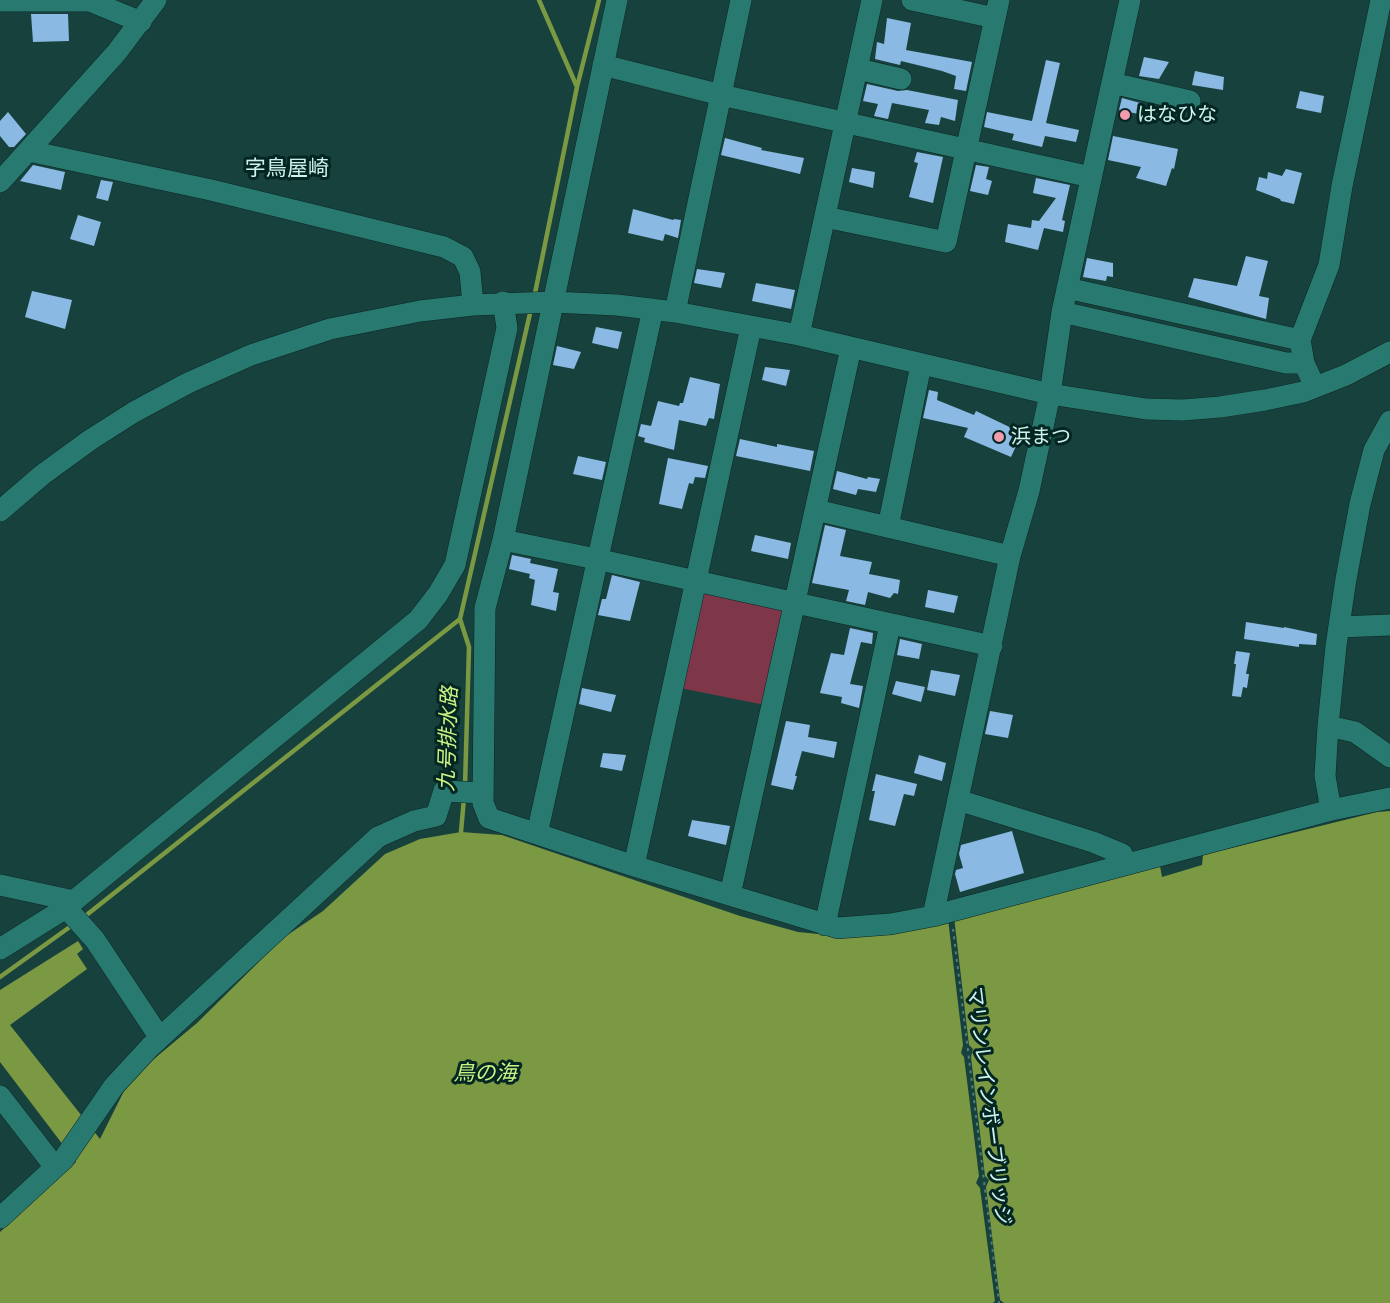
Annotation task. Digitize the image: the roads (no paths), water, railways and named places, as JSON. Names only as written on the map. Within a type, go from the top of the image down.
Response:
[{"type":"street","points":[[0,182],[141,22],[156,0]]},
{"type":"street","points":[[616,0],[603,65],[547,302],[503,540],[485,608],[480,792],[489,818],[634,866],[838,928],[891,924],[942,914],[1331,810],[1390,798]]},
{"type":"street","points":[[675,312],[741,0]]},
{"type":"street","points":[[800,335],[872,0]]},
{"type":"street","points":[[825,217],[946,242],[997,9],[912,0]]},
{"type":"street","points":[[942,914],[958,800],[1010,556],[1029,491],[1050,394],[1062,312],[1130,0]]},
{"type":"street","points":[[1315,387],[1304,363],[1300,340],[1329,265],[1342,186],[1381,0]]},
{"type":"street","points":[[0,1],[90,1],[141,22]]},
{"type":"street","points":[[603,65],[720,95],[1091,177]]},
{"type":"street","points":[[858,69],[901,80]]},
{"type":"street","points":[[1112,83],[1190,101]]},
{"type":"street","points":[[29,151],[211,190],[444,247],[463,257],[470,272],[473,305]]},
{"type":"street","points":[[1067,288],[1300,340]]},
{"type":"street","points":[[0,949],[70,907],[418,620],[438,594],[454,565],[507,328],[510,302]]},
{"type":"street","points":[[0,510],[42,475],[134,412],[188,383],[251,355],[330,329],[420,311],[473,305],[547,302],[675,312],[800,335],[1050,394],[1146,409],[1183,410],[1265,400],[1315,387],[1388,357]]},
{"type":"street","points":[[537,834],[653,309]]},
{"type":"street","points":[[1062,312],[1286,363],[1304,363]]},
{"type":"street","points":[[634,866],[752,327]]},
{"type":"street","points":[[730,895],[852,348]]},
{"type":"street","points":[[888,527],[921,365]]},
{"type":"street","points":[[1331,810],[1325,776],[1339,627],[1360,504],[1374,450],[1390,421]]},
{"type":"street","points":[[816,510],[1010,556]]},
{"type":"street","points":[[503,540],[992,646]]},
{"type":"street","points":[[825,925],[890,625]]},
{"type":"street","points":[[1339,627],[1390,626]]},
{"type":"street","points":[[1328,726],[1355,732],[1390,757]]},
{"type":"street","points":[[0,1218],[59,1163],[114,1086],[155,1043],[378,837],[414,821],[436,816],[444,791],[480,792]]},
{"type":"street","points":[[958,800],[1093,842],[1122,854],[1126,864]]},
{"type":"street","points":[[0,885],[70,907],[95,940],[155,1043]]},
{"type":"street","points":[[0,1096],[59,1163]]},
{"type":"water","name":"鳥の海","points":[[1390,811],[1390,1303],[0,1303],[0,1232],[76,1162],[0,1062],[0,990],[78,941],[83,949],[77,954],[87,969],[10,1025],[100,1139],[130,1079],[197,1023],[283,938],[323,911],[385,854],[420,839],[461,832],[502,835],[740,916],[798,932],[828,935],[980,913],[1160,866],[1162,877],[1202,865],[1203,855],[1377,812]]},
{"type":"waterway","points":[[534,298],[577,87],[539,0]]},
{"type":"waterway","points":[[577,87],[599,0]]},
{"type":"waterway","points":[[465,786],[469,647],[460,619],[531,309]]},
{"type":"waterway","points":[[84,917],[460,619]]},
{"type":"waterway","name":"九号排水路","points":[[463,837],[461,832],[464,798]]},
{"type":"waterway","points":[[0,977],[74,924]]},
{"type":"place","name":"はなひな","points":[[1125,115]]},
{"type":"place","name":"浜まつ","points":[[999,437]]},
{"type":"district","name":"字鳥屋崎","points":[[287,169]]}]
